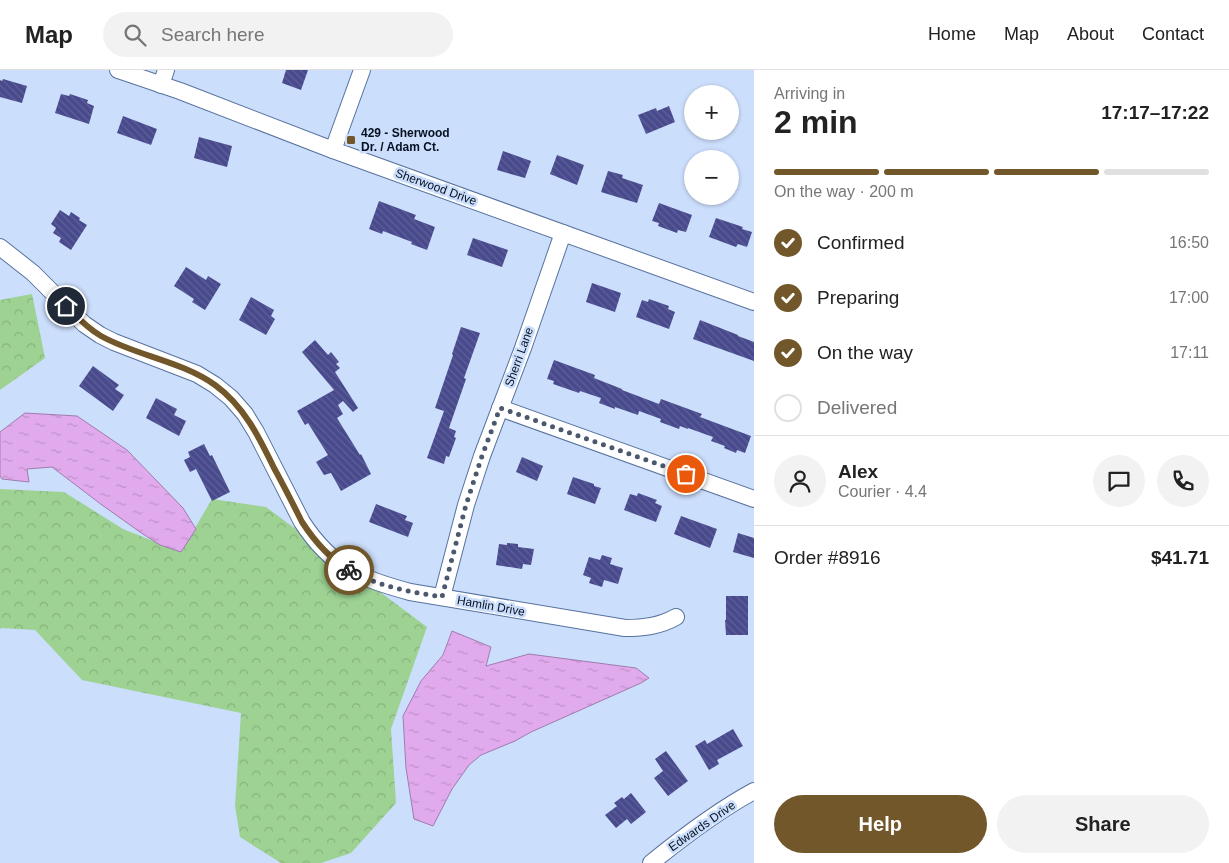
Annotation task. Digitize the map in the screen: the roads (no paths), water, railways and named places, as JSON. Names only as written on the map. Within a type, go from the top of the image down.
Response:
[{"type":"street","name":"Sherwood Drive","points":[[118,70],[164,77],[334,150],[754,302]]},
{"type":"street","points":[[334,150],[362,70]]},
{"type":"street","name":"Sherri Lane","points":[[442,597],[466,505],[482,456],[563,232]]},
{"type":"street","name":"Hamlin Drive","points":[[0,247],[33,273],[84,324],[100,335],[197,374],[231,398],[245,414],[256,432],[311,536],[324,551],[358,575],[410,592],[625,628],[642,628],[658,625],[676,617]]},
{"type":"street","points":[[500,408],[754,499]]},
{"type":"street","name":"Edwards Drive","points":[[651,863],[720,811],[754,791]]},
{"type":"water","points":[[25,413],[77,416],[127,450],[183,508],[196,529],[181,552],[160,545],[140,532],[52,467],[27,469],[29,482],[2,479],[0,476],[0,432]]},
{"type":"water","points":[[452,631],[491,647],[486,666],[529,654],[636,668],[649,678],[481,755],[469,765],[452,789],[433,826],[414,819],[406,768],[403,716],[421,681],[443,655]]},
{"type":"place","name":"429 - Sherwood Dr. / Adam Ct.","points":[[351,140]]}]
